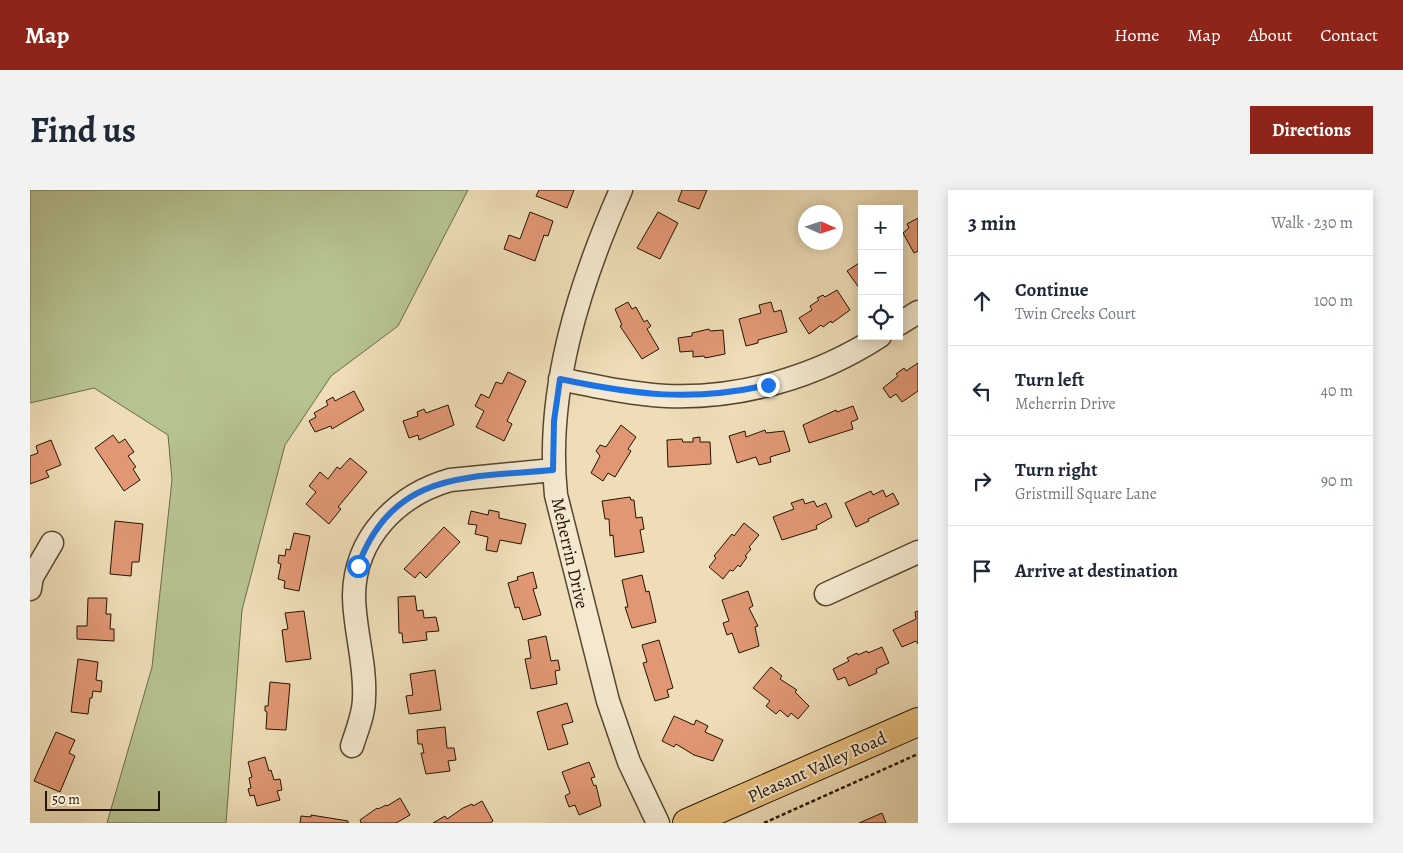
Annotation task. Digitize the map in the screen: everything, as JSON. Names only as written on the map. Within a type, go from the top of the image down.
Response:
[{"type":"main road","name":"Pleasant Valley Road","points":[[688,823],[918,722]]},
{"type":"street","name":"Meherrin Drive","points":[[621,190],[591,264],[560,379],[554,421],[553,470],[558,505],[608,701],[629,762],[658,823]]},
{"type":"street","points":[[903,321],[918,312]]},
{"type":"street","points":[[560,379],[642,394],[667,396],[717,394],[768,385],[808,373],[843,358],[873,340]]},
{"type":"street","points":[[352,746],[363,712],[364,697],[356,616],[355,582],[364,551],[379,525],[406,499],[437,484],[450,480],[553,470]]},
{"type":"street","points":[[30,589],[32,577],[52,543]]},
{"type":"street","points":[[826,594],[918,552]]},
{"type":"path","points":[[764,823],[918,754]]},
{"type":"green space","points":[[30,190],[468,190],[398,326],[331,376],[285,445],[242,610],[226,823],[107,823],[152,667],[172,480],[168,435],[94,388],[30,403]]},
{"type":"building","points":[[539,190],[574,190],[567,208],[536,196]]},
{"type":"building","points":[[682,190],[707,190],[699,209],[678,201]]},
{"type":"building","points":[[530,212],[553,221],[548,236],[544,235],[535,261],[504,249],[509,235],[520,239]]},
{"type":"building","points":[[658,212],[678,223],[660,259],[637,248]]},
{"type":"building","points":[[918,218],[918,251],[914,253],[903,233],[909,228],[907,224]]},
{"type":"building","points":[[858,264],[858,286],[847,271]]},
{"type":"building","points":[[837,290],[850,310],[832,323],[831,321],[823,327],[821,325],[809,334],[799,318],[812,310],[810,306],[819,300],[817,298],[823,295],[825,297]]},
{"type":"building","points":[[628,302],[632,309],[636,307],[644,322],[647,320],[651,326],[647,329],[659,349],[642,359],[620,326],[622,325],[615,309]]},
{"type":"building","points":[[771,302],[774,312],[781,310],[787,332],[758,340],[758,343],[746,346],[739,319],[761,313],[759,305]]},
{"type":"building","points":[[709,329],[710,331],[723,330],[725,354],[705,358],[704,356],[693,357],[693,351],[680,352],[678,338],[692,336],[692,333]]},
{"type":"building","points":[[918,363],[918,391],[902,402],[896,394],[890,398],[883,388],[898,376],[896,374],[904,368],[906,371]]},
{"type":"building","points":[[508,372],[526,381],[507,421],[512,424],[504,441],[476,427],[484,411],[475,406],[481,394],[489,398],[496,382],[502,384]]},
{"type":"building","points":[[354,391],[364,410],[332,429],[331,426],[315,432],[309,421],[316,417],[314,413],[328,405],[326,401],[333,397],[335,401]]},
{"type":"building","points":[[448,405],[454,425],[419,440],[418,435],[409,438],[403,421],[418,416],[417,412],[424,409],[426,413]]},
{"type":"building","points":[[853,406],[858,419],[851,422],[853,429],[809,443],[803,425],[836,410],[837,412]]},
{"type":"building","points":[[621,425],[636,437],[628,449],[631,451],[615,477],[608,473],[603,481],[591,473],[600,456],[596,451],[600,445],[606,447]]},
{"type":"building","points":[[765,430],[766,433],[784,431],[790,451],[770,457],[771,462],[759,465],[756,457],[737,463],[729,436],[745,431],[746,437]]},
{"type":"building","points":[[113,435],[119,443],[125,439],[134,452],[128,456],[136,467],[133,469],[140,480],[124,491],[95,448]]},
{"type":"building","points":[[700,437],[700,442],[710,442],[711,464],[668,467],[667,440],[682,439],[683,442],[693,442],[693,438]]},
{"type":"building","points":[[51,440],[61,465],[46,471],[49,477],[30,484],[30,456],[38,453],[36,446]]},
{"type":"building","points":[[350,458],[367,472],[338,507],[341,509],[329,524],[306,504],[316,492],[309,486],[320,472],[328,479],[337,467],[340,469]]},
{"type":"building","points":[[883,490],[886,497],[893,493],[899,504],[856,527],[845,503],[871,491],[873,495]]},
{"type":"building","points":[[630,497],[631,500],[634,500],[636,518],[642,517],[644,529],[640,530],[644,552],[615,557],[613,535],[610,536],[609,519],[605,519],[602,501]]},
{"type":"building","points":[[803,499],[805,504],[814,501],[817,507],[826,503],[832,517],[816,526],[817,529],[782,540],[773,517],[794,509],[791,503]]},
{"type":"building","points":[[489,510],[499,512],[499,518],[526,524],[521,544],[500,540],[497,552],[486,550],[488,537],[475,534],[477,525],[468,524],[471,511],[488,515]]},
{"type":"building","points":[[115,521],[143,524],[139,562],[132,562],[131,576],[110,574]]},
{"type":"building","points":[[744,523],[759,535],[749,547],[751,549],[740,567],[738,565],[733,571],[730,570],[723,579],[709,567],[716,558],[714,556]]},
{"type":"building","points":[[444,527],[460,542],[426,578],[420,572],[415,578],[404,569]]},
{"type":"building","points":[[294,533],[310,536],[299,591],[284,588],[285,581],[278,579],[281,564],[278,563],[279,555],[285,556],[286,549],[290,550]]},
{"type":"building","points":[[533,572],[537,588],[533,589],[541,615],[523,620],[519,607],[515,608],[508,583],[518,580],[517,577]]},
{"type":"building","points":[[642,575],[646,592],[649,591],[656,622],[632,628],[625,607],[628,607],[622,580]]},
{"type":"building","points":[[748,591],[753,606],[749,608],[758,626],[755,627],[759,646],[739,653],[732,633],[727,635],[723,623],[729,621],[722,600]]},
{"type":"building","points":[[415,596],[417,611],[423,610],[424,618],[436,617],[439,631],[426,632],[427,640],[403,643],[402,633],[399,633],[398,597]]},
{"type":"building","points":[[88,598],[107,598],[106,614],[111,614],[110,629],[114,629],[114,641],[77,639],[77,626],[87,626]]},
{"type":"building","points":[[304,611],[311,659],[286,662],[282,630],[288,629],[285,613]]},
{"type":"building","points":[[918,611],[918,644],[916,641],[902,647],[893,630],[916,619],[915,612]]},
{"type":"building","points":[[546,636],[551,661],[558,660],[560,670],[555,671],[557,684],[531,689],[525,659],[531,658],[528,640]]},
{"type":"building","points":[[659,640],[673,688],[667,690],[669,697],[655,701],[643,663],[647,662],[642,645]]},
{"type":"building","points":[[882,647],[889,663],[876,669],[877,673],[849,686],[845,677],[838,680],[833,669],[849,661],[847,658],[857,653],[858,655],[867,651],[868,653]]},
{"type":"building","points":[[78,659],[98,662],[96,680],[102,681],[101,692],[93,691],[92,698],[90,698],[88,714],[71,712]]},
{"type":"building","points":[[771,667],[782,676],[780,679],[797,690],[795,692],[809,706],[798,719],[791,713],[788,717],[780,710],[776,714],[766,706],[770,701],[753,688]]},
{"type":"building","points":[[435,670],[441,710],[409,714],[406,696],[413,695],[410,674]]},
{"type":"building","points":[[270,682],[290,684],[286,730],[266,729],[267,712],[265,711],[265,706],[268,706]]},
{"type":"building","points":[[567,703],[573,722],[562,725],[568,744],[548,750],[537,712]]},
{"type":"building","points":[[674,716],[694,725],[696,720],[708,726],[705,732],[723,740],[713,761],[694,755],[676,744],[674,747],[662,741]]},
{"type":"building","points":[[445,727],[447,748],[454,748],[456,760],[448,761],[450,771],[426,774],[421,753],[424,753],[422,744],[418,744],[417,730]]},
{"type":"building","points":[[56,732],[75,740],[69,753],[75,756],[60,792],[34,781]]},
{"type":"building","points":[[265,757],[274,780],[280,779],[282,790],[277,791],[280,800],[257,806],[254,795],[250,796],[248,789],[251,788],[249,778],[252,777],[248,762]]},
{"type":"building","points":[[589,762],[595,777],[591,778],[594,786],[596,785],[601,806],[579,815],[575,805],[569,807],[565,796],[570,793],[562,772]]},
{"type":"building","points":[[400,798],[410,815],[396,823],[361,823],[360,820],[377,808],[387,806]]},
{"type":"building","points":[[482,801],[493,821],[490,823],[433,823],[445,816],[447,819],[463,808],[472,804],[473,806]]},
{"type":"building","points":[[882,813],[886,823],[859,823]]},
{"type":"building","points":[[311,815],[348,821],[348,823],[300,823],[301,816],[311,817]]},
{"type":"route","points":[[358,566],[370,539],[379,525],[391,511],[406,499],[422,490],[450,480],[553,470],[554,421],[560,379],[610,390],[667,396],[717,394],[768,385]]}]
